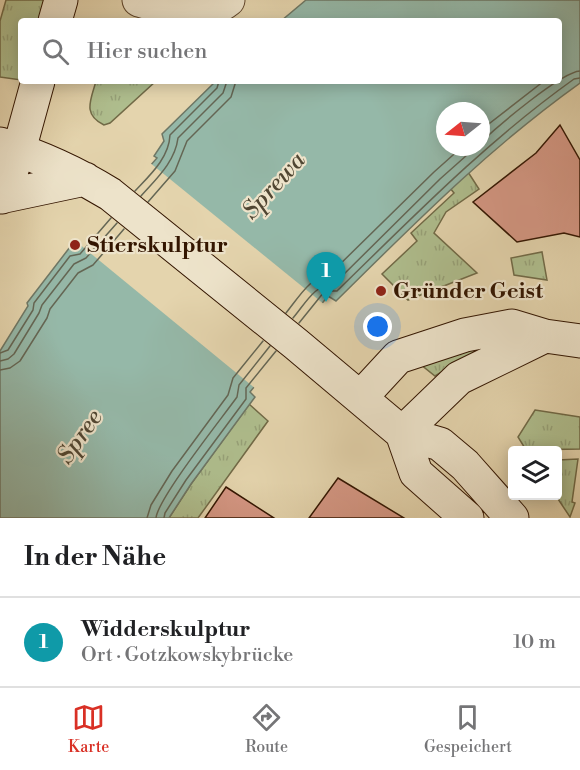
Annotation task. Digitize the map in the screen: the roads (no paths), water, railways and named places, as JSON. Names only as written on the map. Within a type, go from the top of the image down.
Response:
[{"type":"main road","points":[[56,18],[61,0]]},
{"type":"main road","points":[[139,0],[168,9],[196,12],[223,4],[228,0]]},
{"type":"main road","points":[[37,84],[10,147],[1,196],[97,186]]},
{"type":"main road","points":[[10,147],[97,186],[296,344],[402,433],[440,444],[465,465],[512,518]]},
{"type":"main road","points":[[360,397],[398,357],[465,335],[512,326],[545,336],[580,341]]},
{"type":"main road","points":[[402,433],[459,378],[545,336]]},
{"type":"main road","points":[[402,433],[416,473],[466,518]]},
{"type":"water","points":[[306,0],[580,0],[580,83],[490,155],[490,102],[436,102],[436,156],[489,156],[336,301],[328,296],[250,392],[255,397],[169,518],[0,518],[0,351],[28,306],[27,303],[70,247],[76,250],[157,158],[154,156],[164,141],[162,134],[213,84],[562,84],[562,18],[285,18]]},
{"type":"place","name":"Stierskulptur","points":[[75,245]]},
{"type":"place","name":"Gründer Geist","points":[[381,291]]},
{"type":"place","name":"Widderskulptur","points":[[326,302]]},
{"type":"water label","name":"Sprewa","points":[[274,186]]},
{"type":"water label","name":"Spree","points":[[80,437]]}]
